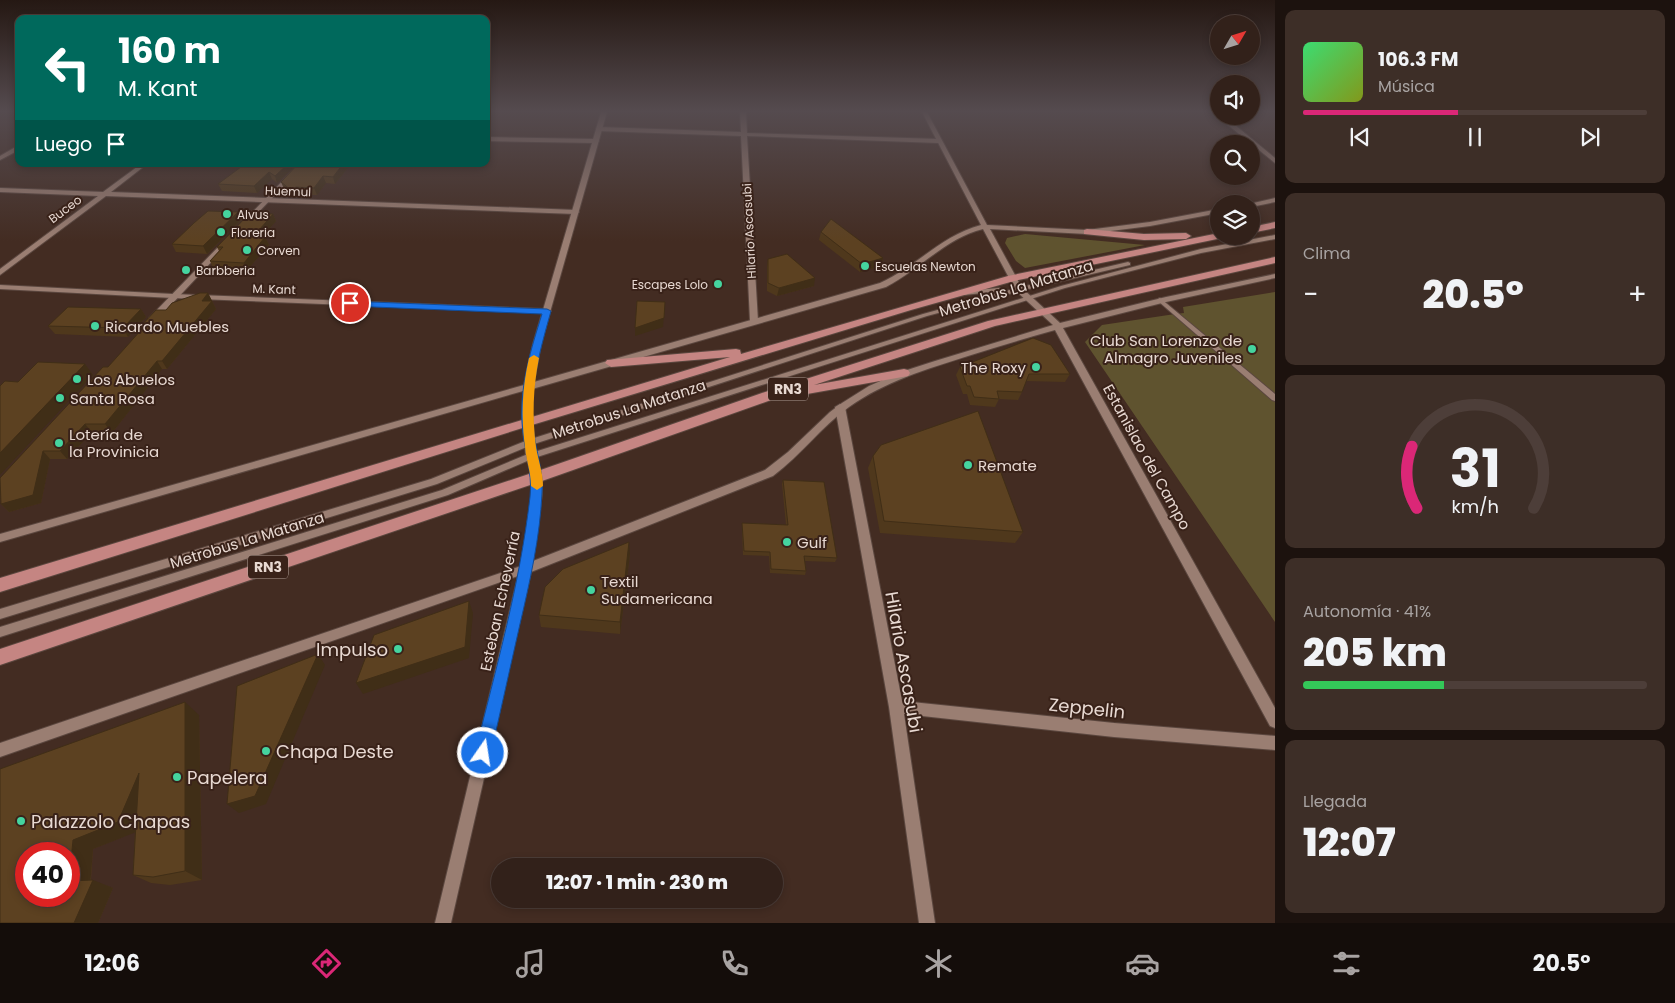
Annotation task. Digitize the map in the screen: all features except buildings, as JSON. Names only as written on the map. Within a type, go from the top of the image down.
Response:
[{"type":"highway","points":[[1260,228],[1275,225]]},
{"type":"highway","points":[[1087,232],[1144,237],[1210,235]]},
{"type":"highway","points":[[0,585],[527,422],[1012,278],[1210,237]]},
{"type":"highway","name":"RN3","points":[[0,657],[537,477],[766,396],[992,323],[1042,310],[1275,260]]},
{"type":"highway","points":[[611,363],[764,351]]},
{"type":"highway","points":[[766,396],[904,373]]},
{"type":"street","name":"Esteban Echeverría","points":[[443,923],[526,569],[537,477],[531,456],[531,442],[527,422],[528,387],[537,344],[592,155]]},
{"type":"street","name":"Hilario Ascasubi","points":[[745,155],[754,321]]},
{"type":"street","name":"Estanislao del Campo","points":[[946,155],[983,227],[1019,289],[1057,325],[1275,721]]},
{"type":"street","name":"Buceo","points":[[0,272],[140,167]]},
{"type":"street","points":[[240,228],[299,167]]},
{"type":"street","name":"Huemul","points":[[0,190],[576,212]]},
{"type":"street","points":[[1260,203],[1275,200]]},
{"type":"street","points":[[0,538],[897,279],[966,231],[983,227],[1087,232],[1150,224],[1210,213]]},
{"type":"street","points":[[146,325],[233,235]]},
{"type":"street","points":[[0,750],[526,569],[769,474],[786,463],[840,407],[904,373],[1057,325],[1160,300],[1275,276]]},
{"type":"street","name":"M. Kant","points":[[0,286],[173,296],[547,311]]},
{"type":"street","name":"Hilario Ascasubi","points":[[840,407],[896,707],[927,923]]},
{"type":"street","name":"Zeppelin","points":[[896,707],[1114,730],[1275,742]]},
{"type":"lane","name":"Metrobus La Matanza","points":[[0,614],[434,482],[531,442],[925,315],[1019,289],[1275,233]]},
{"type":"lane","name":"Metrobus La Matanza","points":[[0,632],[445,493],[531,456],[1029,298],[1201,251],[1275,237]]},
{"type":"lane","name":"Metrobus La Matanza","points":[[962,293],[1019,289]]},
{"type":"lane","points":[[1160,300],[1275,398]]},
{"type":"shaded area","points":[[1025,234],[1145,245],[1025,268],[1016,261],[1005,243],[1007,238]]},
{"type":"shaded area","points":[[1275,292],[1275,622],[1085,342],[1102,325],[1184,313],[1183,307]]},
{"type":"slow traffic","points":[[534,358],[528,387],[527,422],[537,486]]},
{"type":"place","name":"Alvus","points":[[227,214]]},
{"type":"place","name":"Floreria","points":[[221,232]]},
{"type":"place","name":"Corven","points":[[247,250]]},
{"type":"place","name":"Escuelas Newton","points":[[865,266]]},
{"type":"place","name":"Barbberia","points":[[186,270]]},
{"type":"place","name":"Escapes Lolo","points":[[718,284]]},
{"type":"place","name":"Ricardo Muebles","points":[[95,326]]},
{"type":"place","name":"Club San Lorenzo de Almagro Juveniles","points":[[1252,349]]},
{"type":"place","name":"The Roxy","points":[[1036,367]]},
{"type":"place","name":"Los Abuelos","points":[[77,379]]},
{"type":"place","name":"Santa Rosa","points":[[60,398]]},
{"type":"place","name":"Lotería de la Provinicia","points":[[59,443]]},
{"type":"place","name":"Remate","points":[[968,465]]},
{"type":"place","name":"Gulf","points":[[787,542]]},
{"type":"place","name":"Textil Sudamericana","points":[[591,590]]},
{"type":"place","name":"Impulso","points":[[398,649]]},
{"type":"place","name":"Chapa Deste","points":[[266,751]]},
{"type":"place","name":"Papelera","points":[[177,777]]},
{"type":"place","name":"Palazzolo Chapas","points":[[21,821]]},
{"type":"route","points":[[350,303],[547,311],[537,344],[528,387],[527,422],[531,442],[531,456],[537,477],[526,569],[483,753]]}]
